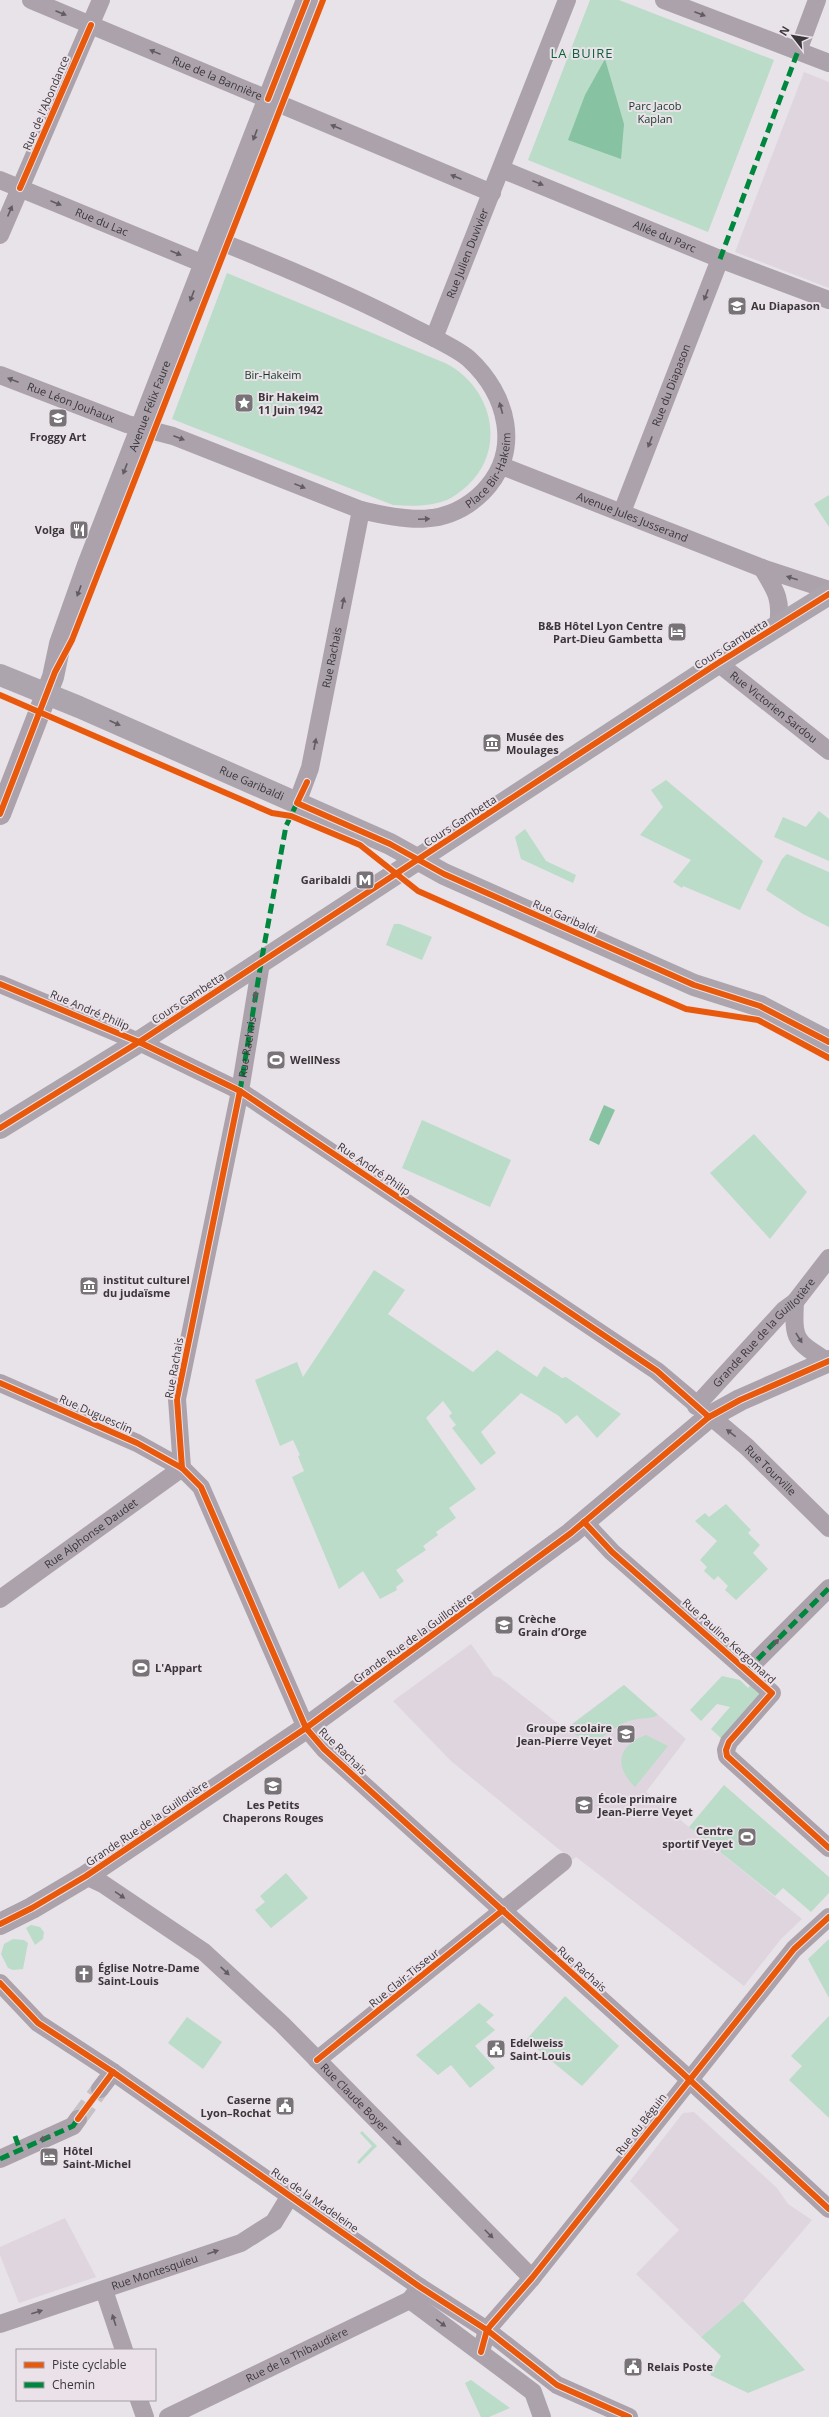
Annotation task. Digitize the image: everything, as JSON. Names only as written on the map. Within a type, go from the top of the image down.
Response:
[{"type":"main road","name":"Avenue Félix Faure","points":[[0,814],[55,672],[57,652],[65,629],[204,264],[307,0]]},
{"type":"main road","name":"Cours Gambetta","points":[[0,1128],[139,1042],[718,663],[829,594]]},
{"type":"main road","name":"Rue Garibaldi","points":[[0,675],[47,694],[390,844],[417,860],[464,884],[694,985],[760,1006],[829,1042]]},
{"type":"main road","name":"Grande Rue de la Guillotière","points":[[0,1924],[32,1908],[86,1876],[306,1728],[584,1522],[703,1411],[740,1400],[828,1361]]},
{"type":"street","name":"Rue de la Bannière","points":[[31,0],[492,193]]},
{"type":"street","name":"Rue de l'Abondance","points":[[0,235],[101,0]]},
{"type":"street","name":"Rue Julien Duvivier","points":[[434,338],[567,0]]},
{"type":"street","points":[[664,0],[829,63]]},
{"type":"street","points":[[798,51],[817,0]]},
{"type":"street","name":"Allée du Parc","points":[[501,168],[720,259],[829,300]]},
{"type":"street","name":"Rue du Lac","points":[[0,180],[204,264]]},
{"type":"street","name":"Place Bir-Hakeim","points":[[141,429],[173,436],[362,510],[405,519],[442,517],[460,510],[476,499],[489,486],[502,466],[506,449],[505,422],[494,387],[468,358],[396,318],[214,239]]},
{"type":"street","name":"Rue du Diapason","points":[[622,512],[720,259]]},
{"type":"street","name":"Rue Léon Jouhaux","points":[[0,375],[141,429]]},
{"type":"street","name":"Avenue Jules Jusserand","points":[[502,466],[762,568],[829,590]]},
{"type":"street","name":"Rue Rachais","points":[[297,803],[310,768],[362,510]]},
{"type":"street","points":[[762,568],[778,593],[780,609],[778,626]]},
{"type":"street","name":"Rue Victorien Sardou","points":[[718,663],[829,751]]},
{"type":"street","name":"Rue Rachais","points":[[261,963],[240,1091],[177,1399],[182,1468],[201,1487],[306,1728],[329,1754],[690,2080],[829,2209]]},
{"type":"street","name":"Rue André Philip","points":[[0,984],[139,1042],[240,1091],[657,1371],[703,1411]]},
{"type":"street","name":"Grande Rue de la Guillotière","points":[[703,1411],[784,1310],[795,1302],[829,1258]]},
{"type":"street","points":[[795,1302],[794,1328],[797,1338],[805,1347],[828,1361]]},
{"type":"street","name":"Rue Duguesclin","points":[[0,1382],[137,1443],[182,1468]]},
{"type":"street","name":"Rue Tourville","points":[[703,1411],[747,1447],[829,1528]]},
{"type":"street","name":"Rue Alphonse Daudet","points":[[0,1599],[182,1468]]},
{"type":"street","name":"Rue Pauline Kergomard","points":[[584,1522],[612,1552],[772,1693],[729,1742],[726,1750],[727,1756],[829,1848]]},
{"type":"street","points":[[747,1670],[829,1588]]},
{"type":"street","name":"Rue Clair-Tisseur","points":[[317,2060],[564,1862]]},
{"type":"street","name":"Rue Claude Boyer","points":[[86,1876],[103,1884],[204,1952],[317,2060],[532,2278]]},
{"type":"street","name":"Rue du Béguin","points":[[481,2352],[487,2330],[532,2278],[794,1949],[829,1917]]},
{"type":"street","name":"Rue de la Madeleine","points":[[0,1983],[38,2023],[291,2194],[415,2294],[481,2352],[533,2392],[540,2411]]},
{"type":"street","points":[[100,2089],[112,2072]]},
{"type":"street","points":[[0,2159],[18,2143],[73,2126],[78,2119]]},
{"type":"street","name":"Rue Montesquieu","points":[[0,2324],[241,2243],[274,2222],[291,2194]]},
{"type":"street","points":[[104,2290],[124,2349]]},
{"type":"street","name":"Rue de la Madeleine","points":[[415,2294],[487,2330],[557,2385],[629,2417]]},
{"type":"street","name":"Rue de la Thibaudière","points":[[168,2417],[415,2294]]},
{"type":"street","name":"Rue de la Madeleine","points":[[540,2411],[557,2385]]},
{"type":"street","points":[[140,2401],[145,2417]]},
{"type":"shaded area","points":[[605,59],[624,124],[621,159],[568,140],[585,95]]},
{"type":"shaded area","points":[[804,72],[829,82],[829,288],[735,252]]},
{"type":"shaded area","points":[[604,1105],[615,1110],[599,1145],[589,1140]]},
{"type":"shaded area","name":"École primaire Jean-Pierre Veyet","points":[[471,1644],[494,1676],[500,1678],[565,1729],[624,1685],[686,1739],[646,1792],[802,1919],[781,1939],[744,1986],[576,1857],[572,1860],[451,1761],[393,1701]]},
{"type":"shaded area","points":[[694,2112],[777,2188],[788,2204],[812,2220],[743,2301],[701,2337],[636,2274],[679,2230],[630,2181],[683,2113]]},
{"type":"shaded area","points":[[65,2218],[96,2277],[19,2303],[0,2255],[0,2247]]},
{"type":"green space","name":"Parc Jacob Kaplan","points":[[590,0],[619,0],[774,60],[708,232],[528,160]]},
{"type":"green space","name":"Bir-Hakeim","points":[[227,273],[445,363],[461,373],[474,387],[483,402],[489,419],[490,437],[487,454],[480,471],[467,486],[455,496],[447,500],[427,505],[393,505],[172,419]]},
{"type":"green space","points":[[829,495],[829,527],[814,504]]},
{"type":"green space","points":[[666,780],[763,861],[740,910],[683,886],[682,888],[673,882],[691,860],[640,835],[663,807],[651,790]]},
{"type":"green space","points":[[819,811],[829,819],[829,861],[774,837],[783,817],[806,827]]},
{"type":"green space","points":[[525,829],[546,861],[576,875],[573,883],[521,859],[515,837]]},
{"type":"green space","points":[[787,854],[829,872],[829,927],[803,914],[766,890],[782,859]]},
{"type":"green space","points":[[394,924],[400,924],[432,937],[422,960],[386,945]]},
{"type":"green space","points":[[422,1120],[511,1160],[490,1207],[402,1168]]},
{"type":"green space","points":[[754,1134],[807,1192],[770,1239],[710,1173]]},
{"type":"green space","points":[[374,1270],[405,1290],[388,1314],[473,1372],[497,1350],[537,1377],[544,1366],[562,1378],[566,1377],[621,1414],[597,1438],[577,1415],[566,1424],[559,1416],[521,1393],[481,1432],[496,1453],[481,1465],[452,1428],[456,1425],[449,1416],[452,1413],[443,1401],[426,1418],[476,1489],[449,1508],[456,1518],[436,1532],[438,1535],[423,1546],[426,1550],[396,1570],[404,1581],[396,1587],[397,1590],[380,1599],[363,1571],[339,1589],[292,1477],[304,1471],[298,1456],[300,1455],[293,1440],[280,1446],[255,1380],[297,1362],[303,1377]]},
{"type":"green space","points":[[726,1504],[751,1530],[748,1533],[760,1545],[753,1553],[768,1569],[736,1600],[725,1590],[728,1586],[718,1576],[714,1580],[704,1571],[707,1567],[700,1560],[717,1541],[695,1521],[705,1513],[709,1517]]},
{"type":"green space","points":[[722,1676],[740,1680],[748,1688],[752,1683],[763,1693],[722,1739],[711,1729],[730,1707],[717,1704],[701,1721],[690,1710]]},
{"type":"green space","points":[[624,1685],[658,1715],[628,1721],[600,1739],[583,1739],[566,1729]]},
{"type":"green space","points":[[646,1735],[668,1746],[635,1787],[624,1772],[622,1757],[624,1751],[629,1745],[636,1739]]},
{"type":"green space","points":[[724,1785],[829,1877],[829,1893],[811,1912],[783,1888],[775,1896],[689,1827]]},
{"type":"green space","points":[[286,1873],[308,1898],[271,1928],[255,1910],[265,1902],[260,1896]]},
{"type":"green space","points":[[31,1925],[40,1927],[44,1932],[43,1939],[35,1945],[26,1928]]},
{"type":"green space","points":[[13,1939],[24,1940],[28,1943],[23,1969],[13,1970],[8,1968],[1,1954],[4,1944]]},
{"type":"green space","points":[[829,1939],[829,1998],[808,1959]]},
{"type":"green space","points":[[565,1996],[619,2046],[582,2086],[526,2040]]},
{"type":"green space","points":[[479,2003],[494,2015],[486,2022],[495,2030],[475,2046],[495,2068],[470,2088],[451,2065],[438,2075],[416,2055]]},
{"type":"green space","points":[[829,2016],[829,2118],[789,2080],[802,2066],[791,2056]]},
{"type":"green space","points":[[187,2017],[222,2042],[203,2069],[168,2043]]},
{"type":"green space","points":[[362,2131],[377,2146],[359,2164],[357,2162],[372,2146],[360,2133]]},
{"type":"green space","points":[[743,2301],[805,2370],[748,2393],[710,2375],[721,2356],[701,2337]]},
{"type":"green space","points":[[471,2380],[510,2408],[489,2417],[481,2417],[465,2383]]},
{"type":"tunnel","points":[[78,2119],[100,2089]]},
{"type":"marked path","points":[[720,259],[798,51]]},
{"type":"marked path","points":[[240,1091],[261,963],[286,826],[297,803]]},
{"type":"marked path","points":[[747,1670],[829,1588]]},
{"type":"marked path","points":[[0,2159],[73,2126],[80,2116]]},
{"type":"marked path","points":[[15,2136],[20,2150]]},
{"type":"cycle path","points":[[268,99],[307,0]]},
{"type":"cycle path","points":[[0,814],[55,672],[72,640],[323,0]]},
{"type":"cycle path","points":[[20,188],[91,25]]},
{"type":"cycle path","points":[[0,1128],[139,1042],[718,663],[829,594]]},
{"type":"cycle path","points":[[0,695],[272,813],[291,816],[360,845],[418,891],[635,987],[686,1009],[758,1020],[829,1058]]},
{"type":"cycle path","points":[[307,782],[297,803],[390,844],[444,874],[694,985],[760,1006],[829,1042]]},
{"type":"cycle path","points":[[0,984],[139,1042],[240,1091],[657,1371],[709,1417]]},
{"type":"cycle path","points":[[182,1468],[177,1399],[240,1091]]},
{"type":"cycle path","points":[[0,1924],[32,1908],[86,1876],[306,1728],[571,1533],[709,1417],[740,1400],[829,1361]]},
{"type":"cycle path","points":[[0,1383],[137,1443],[182,1468],[201,1487],[306,1728],[324,1749],[678,2069],[829,2209]]},
{"type":"cycle path","points":[[584,1522],[612,1552],[772,1693],[729,1742],[726,1750],[727,1756],[829,1848]]},
{"type":"cycle path","points":[[317,2060],[503,1910]]},
{"type":"cycle path","points":[[481,2352],[487,2330],[532,2278],[794,1949],[829,1917]]},
{"type":"cycle path","points":[[0,1983],[38,2023],[113,2072],[420,2287],[487,2330],[557,2385],[629,2417]]},
{"type":"cycle path","points":[[78,2119],[113,2072]]},
{"type":"place","name":"Au Diapason","points":[[737,306]]},
{"type":"place","name":"Bir Hakeim 11 Juin 1942","points":[[244,403]]},
{"type":"place","name":"Froggy Art","points":[[58,418]]},
{"type":"place","name":"Volga","points":[[79,530]]},
{"type":"place","name":"B&B Hôtel Lyon Centre Part-Dieu Gambetta","points":[[677,632]]},
{"type":"place","name":"Musée des Moulages","points":[[492,743]]},
{"type":"place","name":"Garibaldi","points":[[365,880]]},
{"type":"place","name":"WellNess","points":[[276,1060]]},
{"type":"place","name":"institut culturel du judaïsme","points":[[89,1286]]},
{"type":"place","name":"Crèche Grain d’Orge","points":[[504,1625]]},
{"type":"place","name":"L'Appart","points":[[141,1668]]},
{"type":"place","name":"Groupe scolaire Jean-Pierre Veyet","points":[[626,1734]]},
{"type":"place","name":"Les Petits Chaperons Rouges","points":[[273,1786]]},
{"type":"place","name":"École primaire Jean-Pierre Veyet","points":[[584,1805]]},
{"type":"place","name":"Centre sportif Veyet","points":[[747,1837]]},
{"type":"place","name":"Église Notre-Dame Saint-Louis","points":[[84,1974]]},
{"type":"place","name":"Edelweiss Saint-Louis","points":[[496,2049]]},
{"type":"place","name":"Caserne Lyon–Rochat","points":[[285,2106]]},
{"type":"place","name":"Hôtel Saint-Michel","points":[[49,2157]]},
{"type":"place","name":"Relais Poste","points":[[633,2367]]},
{"type":"district","name":"LA BUIRE","points":[[582,53]]}]
